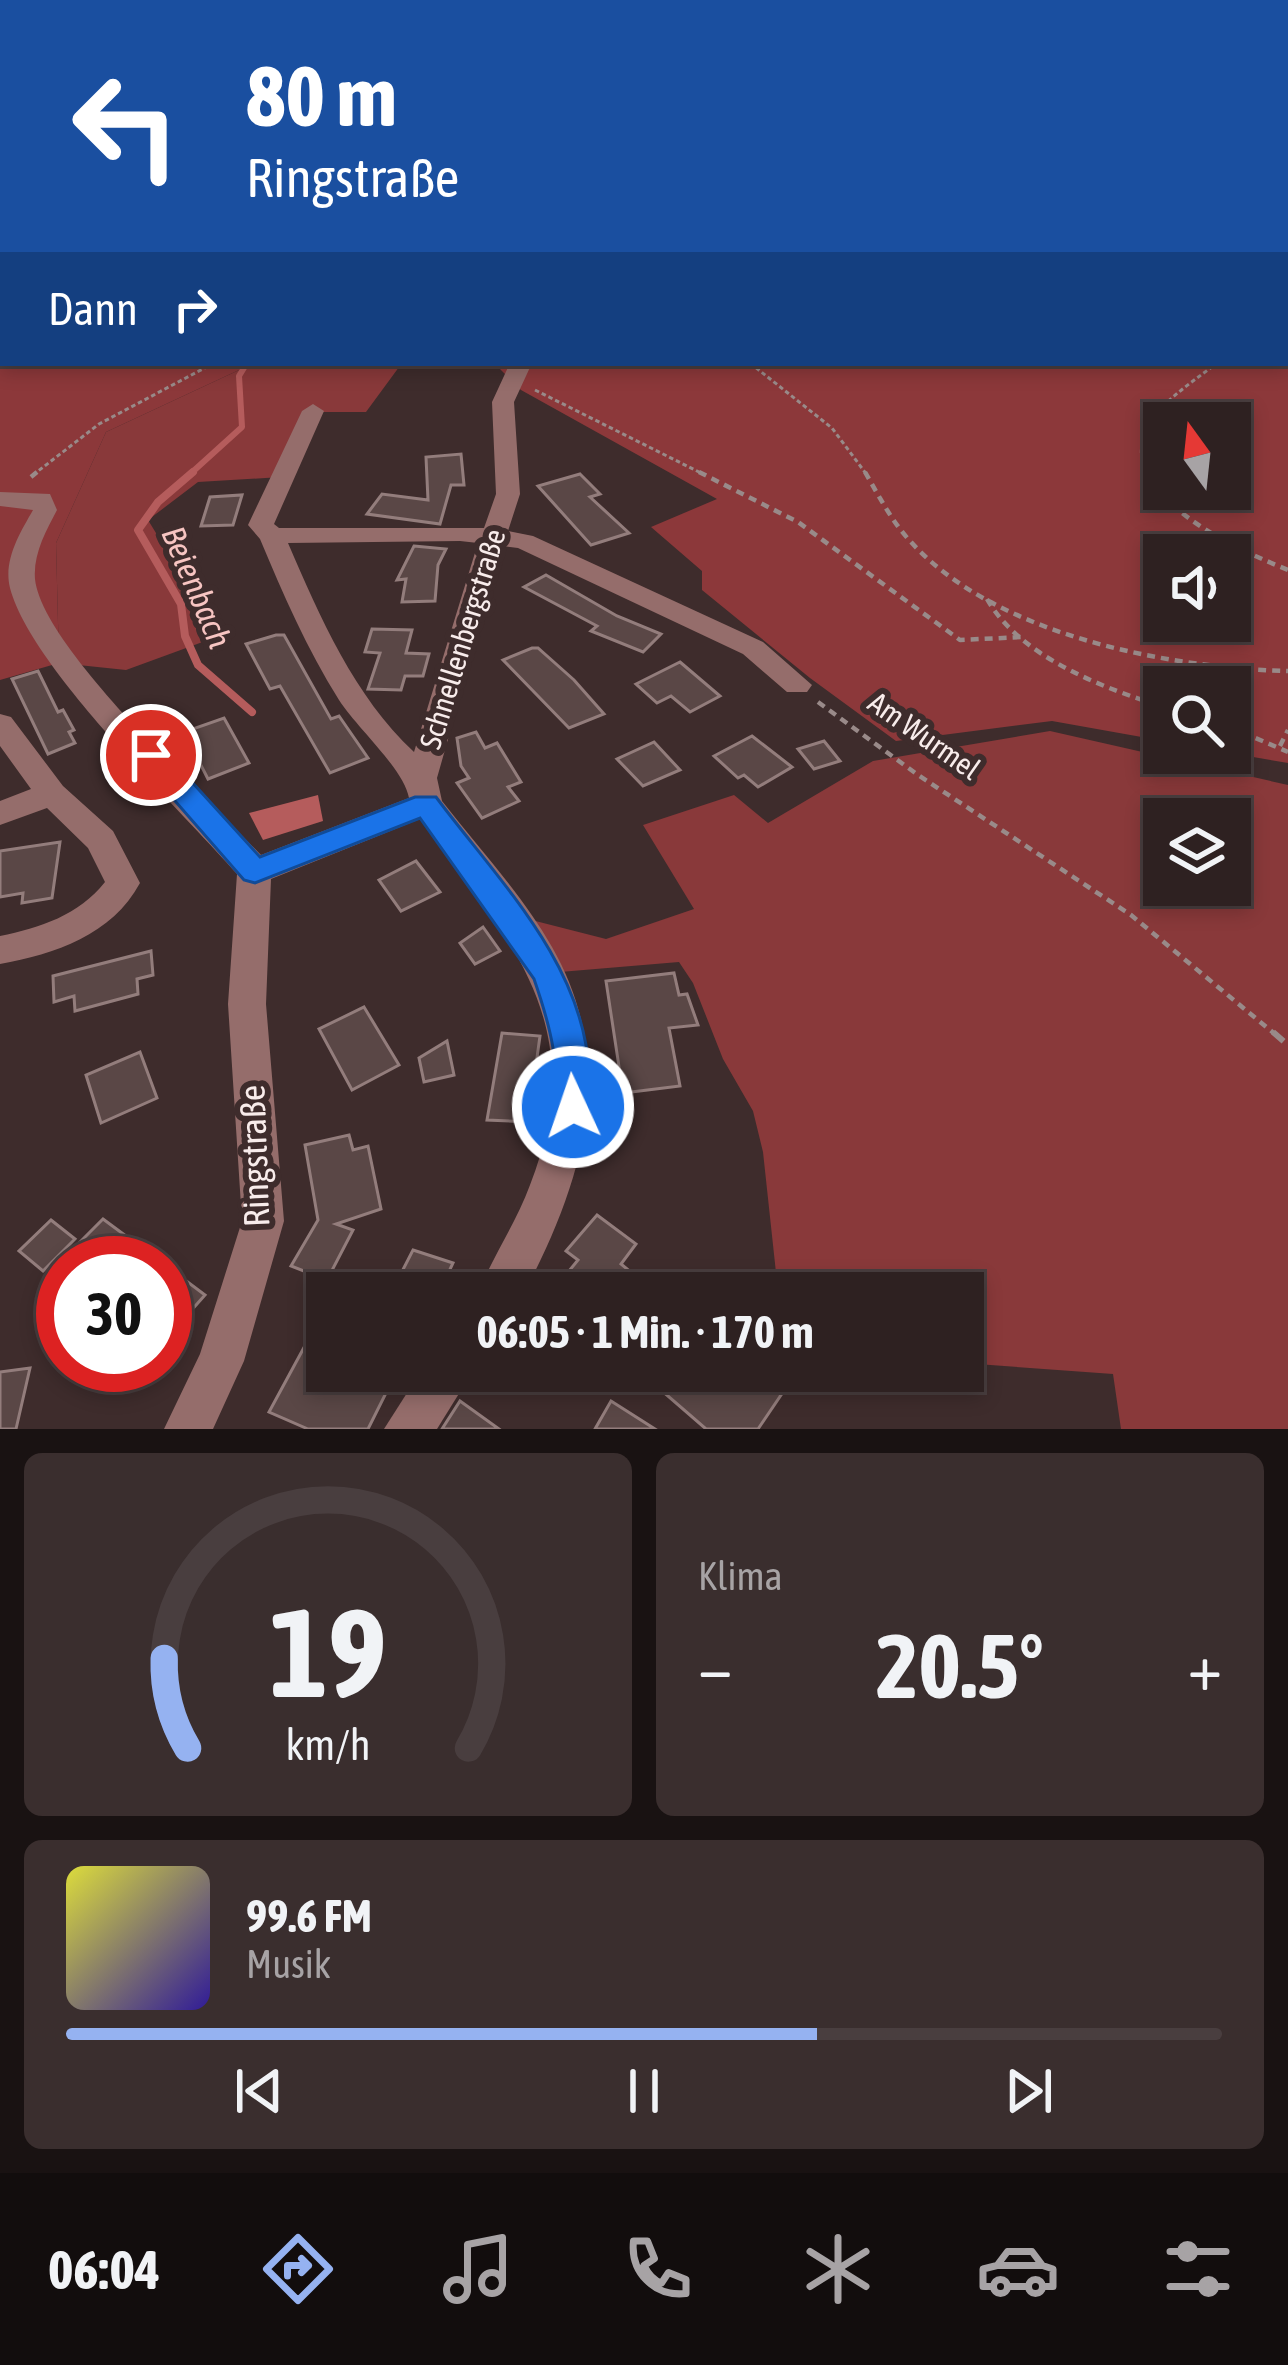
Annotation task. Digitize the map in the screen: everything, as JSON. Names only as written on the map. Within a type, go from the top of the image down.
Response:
[{"type":"street","name":"Schnellenbergstraße","points":[[423,791],[508,494],[502,413],[515,373]]},
{"type":"street","points":[[314,412],[261,525],[272,536],[318,646],[548,973],[562,1010],[571,1052],[573,1107],[560,1173],[510,1272]]},
{"type":"street","points":[[1,499],[40,499],[45,510],[25,550],[23,589],[58,648],[255,872],[423,791]]},
{"type":"street","points":[[272,536],[493,536],[553,553],[582,571],[754,648],[797,686]]},
{"type":"street","points":[[0,724],[52,794],[101,840],[123,883],[114,899],[94,915],[67,929],[0,950]]},
{"type":"street","points":[[0,812],[52,794]]},
{"type":"street","name":"Ringstraße","points":[[188,1429],[220,1361],[263,1221],[247,1004],[249,907],[255,872]]},
{"type":"street","points":[[408,1429],[435,1392]]},
{"type":"path","points":[[1,499],[100,424],[208,366]]},
{"type":"path","points":[[754,366],[842,438],[892,518],[926,558],[988,599],[1123,648],[1219,668],[1288,671]]},
{"type":"path","points":[[1213,366],[1159,409],[1141,436],[1139,465],[1158,492],[1184,513],[1288,571]]},
{"type":"path","points":[[515,373],[557,400],[798,522],[960,640],[1023,637]]},
{"type":"path","points":[[988,599],[996,616],[1023,637],[1112,690],[1143,700]]},
{"type":"path","name":"Am Wurmel","points":[[797,686],[918,775],[1131,915],[1288,1045]]},
{"type":"path","points":[[1280,746],[1288,730]]},
{"type":"path","points":[[1251,735],[1288,752]]},
{"type":"shaded area","points":[[0,366],[248,366],[106,432],[56,543],[59,663],[0,680]]},
{"type":"shaded area","points":[[248,366],[400,366],[366,412],[313,412],[281,477],[198,482],[148,520],[219,636],[126,670],[59,663],[56,543],[106,432]]},
{"type":"shaded area","points":[[486,366],[1288,366],[1288,763],[1251,757],[1251,666],[1143,666],[1143,737],[1052,721],[896,741],[702,590],[702,571],[651,527],[717,499],[521,390],[500,369]]},
{"type":"shaded area","points":[[1050,731],[1143,752],[1143,774],[1240,774],[1288,785],[1288,1429],[1121,1429],[1113,1374],[984,1365],[984,1272],[776,1272],[763,1152],[753,1111],[723,1059],[693,983],[679,962],[548,973],[508,914],[606,939],[694,909],[643,825],[734,795],[768,823],[873,761]]},
{"type":"shaded area","points":[[318,795],[323,821],[263,840],[249,813]]},
{"type":"building","points":[[461,454],[464,485],[451,485],[440,524],[367,514],[382,494],[428,500],[426,457]]},
{"type":"building","points":[[580,474],[600,494],[590,497],[629,533],[591,545],[538,486]]},
{"type":"building","points":[[242,495],[233,525],[201,526],[210,497]]},
{"type":"building","points":[[414,546],[446,549],[438,565],[435,601],[402,602],[406,579],[397,580]]},
{"type":"building","points":[[546,575],[617,616],[661,634],[643,652],[591,631],[597,626],[524,587]]},
{"type":"building","points":[[372,629],[412,630],[406,653],[429,654],[423,676],[405,676],[401,690],[368,689],[380,653],[365,652]]},
{"type":"building","points":[[284,635],[331,719],[339,716],[368,758],[330,773],[280,686],[270,689],[246,644]]},
{"type":"building","points":[[538,648],[574,680],[604,714],[569,728],[503,660]]},
{"type":"building","points":[[680,662],[720,696],[690,712],[671,696],[657,703],[636,684]]},
{"type":"building","points":[[38,671],[58,712],[63,710],[74,730],[69,732],[75,743],[48,754],[12,679]]},
{"type":"building","points":[[224,718],[249,763],[208,779],[184,732]]},
{"type":"building","points":[[476,732],[485,748],[497,743],[521,782],[508,787],[519,801],[482,818],[457,783],[469,778],[461,766],[457,738]]},
{"type":"building","points":[[752,736],[792,767],[758,787],[744,775],[738,778],[714,756]]},
{"type":"building","points":[[824,741],[840,761],[814,769],[798,749]]},
{"type":"building","points":[[654,742],[680,770],[643,786],[617,759]]},
{"type":"building","points":[[60,842],[52,898],[22,903],[23,893],[0,897],[0,851]]},
{"type":"building","points":[[416,861],[440,892],[401,911],[379,880]]},
{"type":"building","points":[[483,927],[500,951],[475,964],[460,943]]},
{"type":"building","points":[[151,951],[153,975],[137,979],[138,994],[75,1011],[74,996],[54,1002],[53,976]]},
{"type":"building","points":[[674,973],[679,995],[687,994],[698,1025],[669,1028],[680,1086],[623,1093],[606,981]]},
{"type":"building","points":[[364,1007],[399,1065],[352,1090],[319,1029]]},
{"type":"building","points":[[502,1033],[540,1036],[528,1122],[487,1120]]},
{"type":"building","points":[[447,1041],[454,1075],[424,1082],[419,1058]]},
{"type":"building","points":[[140,1052],[157,1098],[101,1123],[86,1075]]},
{"type":"building","points":[[349,1135],[353,1150],[368,1146],[381,1209],[336,1224],[353,1230],[331,1272],[306,1272],[291,1266],[318,1220],[305,1145]]},
{"type":"building","points":[[597,1215],[636,1244],[621,1264],[631,1272],[568,1272],[578,1260],[566,1251]]},
{"type":"building","points":[[103,1219],[126,1236],[86,1236]]},
{"type":"building","points":[[51,1220],[71,1236],[36,1236],[36,1265],[19,1251]]},
{"type":"building","points":[[413,1250],[453,1263],[449,1272],[402,1272]]},
{"type":"building","points":[[192,1285],[205,1295],[192,1310]]},
{"type":"building","points":[[306,1344],[306,1392],[386,1392],[368,1429],[308,1429],[269,1412]]},
{"type":"building","points":[[30,1368],[16,1429],[0,1429],[0,1372]]},
{"type":"building","points":[[663,1392],[781,1395],[758,1429],[706,1429]]},
{"type":"building","points":[[460,1401],[499,1429],[442,1429]]},
{"type":"building","points":[[611,1401],[655,1429],[595,1429]]},
{"type":"waterway","name":"Beienbach","points":[[189,475],[242,427],[239,376],[245,366]]},
{"type":"waterway","name":"Beienbach","points":[[193,472],[158,502],[138,530],[181,604],[185,636],[198,665],[252,712]]},
{"type":"route","points":[[151,755],[255,872],[426,804],[548,973],[571,1052],[573,1107]]}]
